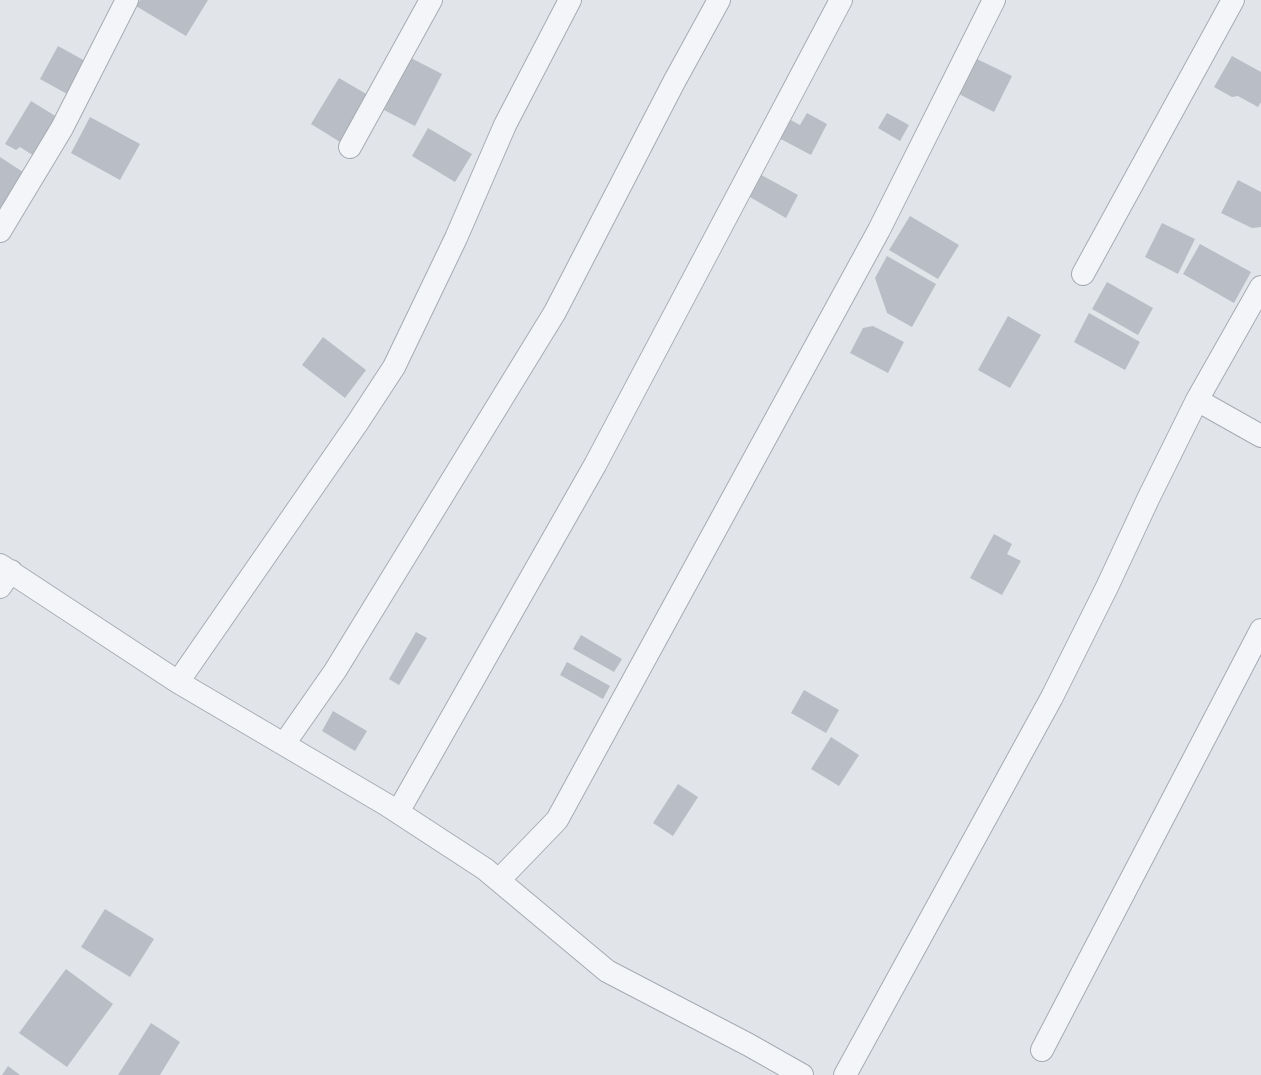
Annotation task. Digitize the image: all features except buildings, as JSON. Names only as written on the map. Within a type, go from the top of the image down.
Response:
[{"type":"street","points":[[0,231],[62,128],[127,0]]},
{"type":"street","points":[[350,147],[431,0]]},
{"type":"street","points":[[178,682],[358,422],[394,367],[456,238],[505,125],[570,0]]},
{"type":"street","points":[[284,744],[335,671],[555,312],[674,82],[719,0]]},
{"type":"street","points":[[398,812],[595,465],[841,0]]},
{"type":"street","points":[[499,880],[557,820],[879,230],[994,0]]},
{"type":"street","points":[[1083,274],[1233,0]]},
{"type":"street","points":[[845,1075],[1052,697],[1197,400],[1261,287]]},
{"type":"street","points":[[1197,400],[1261,436]]},
{"type":"street","points":[[4,574],[178,682],[398,812],[499,880],[607,971],[749,1045],[802,1075]]},
{"type":"street","points":[[1042,1050],[1261,630]]}]
